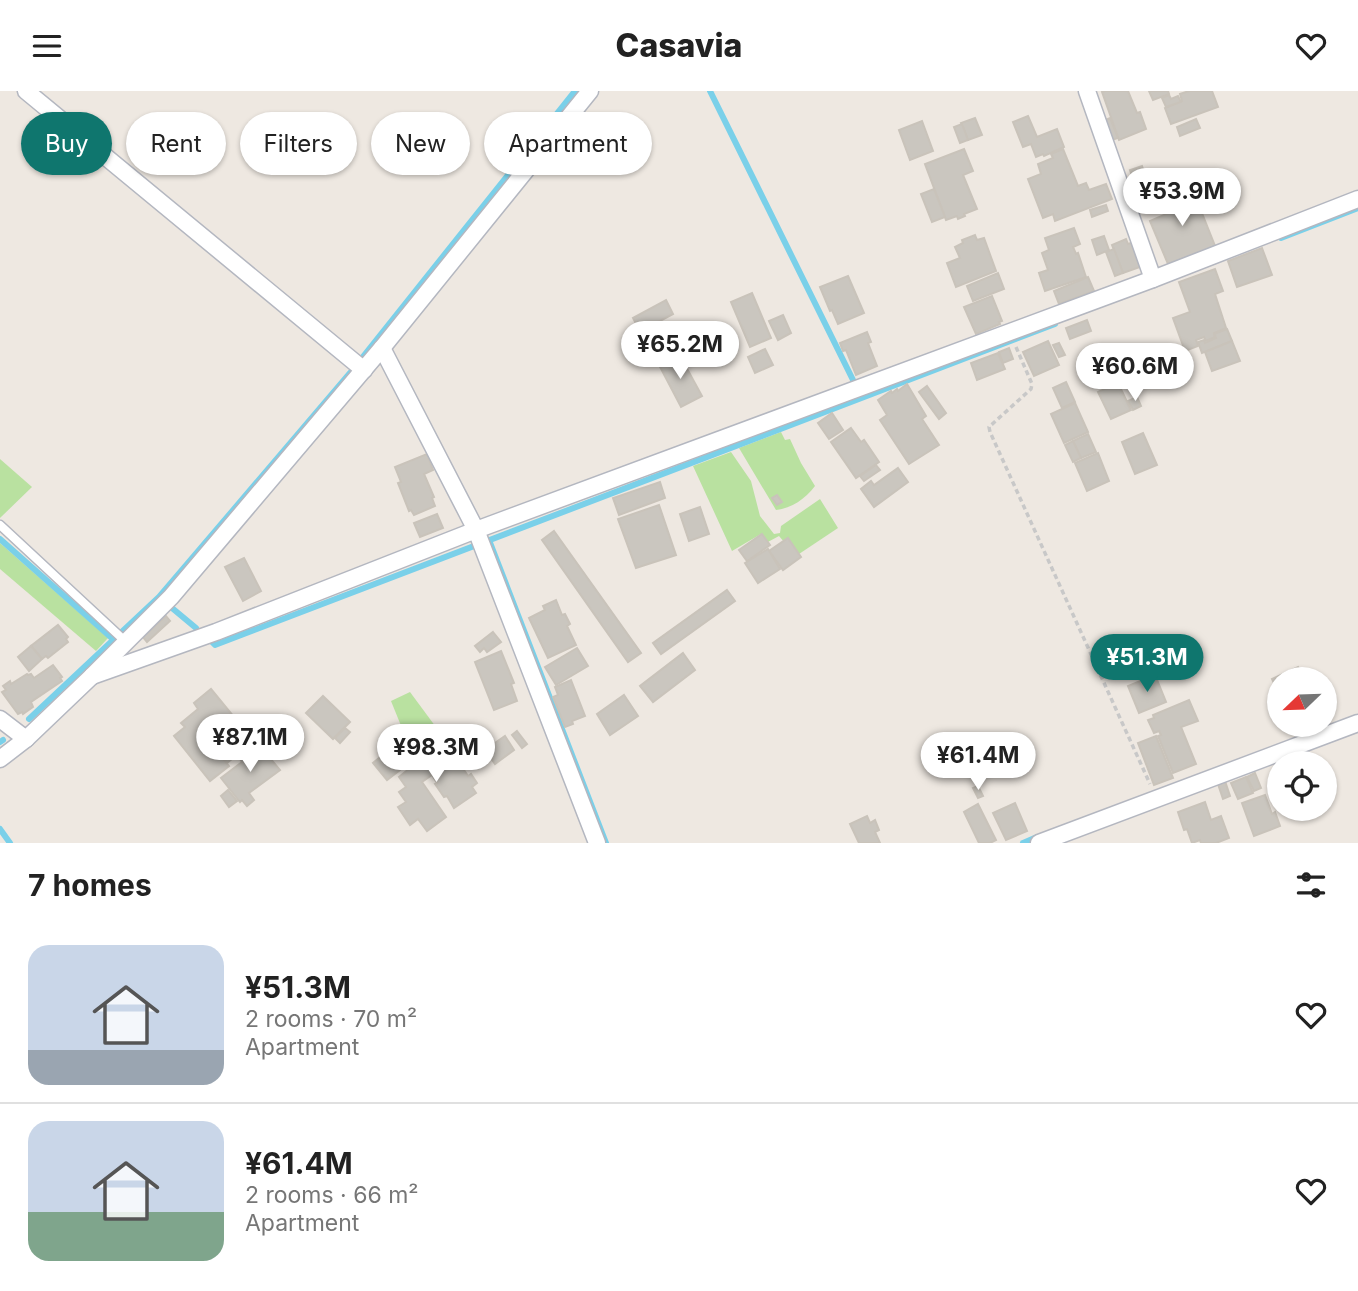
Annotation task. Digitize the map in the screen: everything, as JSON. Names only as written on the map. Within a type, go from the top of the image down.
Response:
[{"type":"street","points":[[26,91],[359,366]]},
{"type":"street","points":[[0,759],[26,739],[92,676],[121,638],[171,597],[359,366],[382,348],[590,91]]},
{"type":"street","points":[[1087,91],[1153,279]]},
{"type":"street","points":[[92,676],[480,538],[1358,199]]},
{"type":"street","points":[[382,348],[480,538],[597,843]]},
{"type":"street","points":[[0,719],[26,739]]},
{"type":"street","points":[[1039,843],[1358,723]]},
{"type":"lane","points":[[0,525],[121,638]]},
{"type":"path","points":[[1014,343],[1032,384],[1031,389],[989,427],[990,432],[1153,790]]},
{"type":"green space","points":[[781,432],[785,440],[790,439],[815,486],[798,502],[776,510],[739,448]]},
{"type":"green space","points":[[731,452],[751,481],[760,516],[774,534],[780,533],[781,526],[820,499],[838,528],[796,556],[779,536],[766,543],[761,534],[732,551],[693,466]]},
{"type":"green space","points":[[0,459],[32,487],[0,518]]},
{"type":"green space","points":[[0,543],[108,638],[96,651],[0,569]]},
{"type":"green space","points":[[410,692],[444,738],[419,757],[406,738],[391,701]]},
{"type":"building","points":[[1128,91],[1146,129],[1119,140],[1102,92]]},
{"type":"building","points":[[1149,91],[1168,91],[1169,94],[1153,100]]},
{"type":"building","points":[[1189,91],[1212,91],[1218,107],[1171,124],[1165,108],[1182,101],[1180,94]]},
{"type":"building","points":[[1169,95],[1171,99],[1178,96],[1181,102],[1166,107],[1162,98]]},
{"type":"building","points":[[1028,116],[1037,137],[1057,129],[1064,147],[1036,157],[1031,144],[1023,147],[1013,122]]},
{"type":"building","points":[[975,118],[982,135],[968,140],[961,123]]},
{"type":"building","points":[[1110,118],[1118,138],[1109,141],[1103,121]]},
{"type":"building","points":[[1196,119],[1200,128],[1180,136],[1177,127]]},
{"type":"building","points":[[922,121],[933,151],[910,160],[899,130]]},
{"type":"building","points":[[962,124],[968,140],[960,143],[954,127]]},
{"type":"building","points":[[964,149],[973,171],[963,175],[977,209],[958,219],[957,216],[946,220],[925,164]]},
{"type":"building","points":[[1063,149],[1078,186],[1086,183],[1089,190],[1106,184],[1112,199],[1055,221],[1053,214],[1043,218],[1028,179],[1041,174],[1038,164],[1053,158],[1051,154]]},
{"type":"building","points":[[1142,166],[1150,191],[1139,195],[1130,170]]},
{"type":"building","points":[[1192,188],[1215,246],[1168,264],[1150,221],[1171,212],[1166,198]]},
{"type":"building","points":[[934,189],[945,217],[932,222],[921,194]]},
{"type":"building","points":[[1106,205],[1108,211],[1092,217],[1090,210]]},
{"type":"building","points":[[1074,228],[1080,244],[1073,247],[1076,254],[1078,253],[1086,277],[1045,291],[1039,273],[1048,270],[1042,253],[1049,250],[1045,238]]},
{"type":"building","points":[[975,235],[977,240],[984,238],[996,271],[956,287],[947,263],[960,258],[955,247],[963,243],[962,240]]},
{"type":"building","points":[[1104,236],[1109,250],[1097,255],[1092,240]]},
{"type":"building","points":[[1126,239],[1128,244],[1131,243],[1140,267],[1123,273],[1112,245]]},
{"type":"building","points":[[1262,248],[1272,275],[1237,287],[1228,261]]},
{"type":"building","points":[[1114,249],[1123,273],[1115,276],[1106,252]]},
{"type":"building","points":[[1215,269],[1223,291],[1215,294],[1226,328],[1214,333],[1215,337],[1206,341],[1204,337],[1196,340],[1198,346],[1185,351],[1173,318],[1190,312],[1179,282]]},
{"type":"building","points":[[998,273],[1004,289],[973,301],[967,286]]},
{"type":"building","points":[[848,276],[864,313],[838,324],[820,287]]},
{"type":"building","points":[[1088,277],[1094,291],[1059,304],[1054,291]]},
{"type":"building","points":[[752,293],[771,338],[750,347],[731,302]]},
{"type":"building","points":[[992,296],[1002,321],[976,334],[964,307]]},
{"type":"building","points":[[666,300],[673,314],[656,323],[661,333],[672,327],[679,340],[652,354],[633,318]]},
{"type":"building","points":[[783,315],[791,333],[778,340],[769,321]]},
{"type":"building","points":[[1087,320],[1091,331],[1070,339],[1066,328]]},
{"type":"building","points":[[1227,329],[1232,341],[1202,353],[1198,342],[1204,340],[1205,343],[1216,338],[1214,334]]},
{"type":"building","points":[[867,332],[871,342],[868,343],[877,366],[856,375],[846,350],[843,351],[840,343]]},
{"type":"building","points":[[1048,341],[1059,365],[1034,376],[1023,352]]},
{"type":"building","points":[[1232,341],[1240,361],[1212,371],[1205,352]]},
{"type":"building","points":[[1059,343],[1065,355],[1059,357],[1053,345]]},
{"type":"building","points":[[1009,348],[1013,359],[1003,363],[999,352]]},
{"type":"building","points":[[765,349],[773,365],[755,373],[748,357]]},
{"type":"building","points":[[998,353],[1005,369],[977,380],[971,363]]},
{"type":"building","points":[[1117,353],[1126,370],[1112,377],[1103,359]]},
{"type":"building","points":[[679,354],[702,396],[681,407],[659,365]]},
{"type":"building","points":[[1066,382],[1075,402],[1062,408],[1053,388]]},
{"type":"building","points":[[1118,383],[1131,410],[1111,419],[1098,392]]},
{"type":"building","points":[[907,384],[926,416],[922,419],[939,445],[909,464],[880,420],[887,415],[878,400]]},
{"type":"building","points":[[927,386],[946,413],[939,419],[919,392]]},
{"type":"building","points":[[1137,397],[1141,406],[1133,410],[1128,401]]},
{"type":"building","points":[[1075,403],[1088,432],[1064,443],[1051,414]]},
{"type":"building","points":[[832,413],[843,430],[829,439],[818,423]]},
{"type":"building","points":[[851,428],[861,442],[864,440],[879,462],[856,478],[831,442]]},
{"type":"building","points":[[1143,433],[1157,465],[1135,474],[1122,442]]},
{"type":"building","points":[[1088,434],[1096,452],[1081,458],[1073,441]]},
{"type":"building","points":[[1073,441],[1081,458],[1073,462],[1065,445]]},
{"type":"building","points":[[1098,453],[1109,481],[1087,491],[1075,463]]},
{"type":"building","points":[[427,454],[433,470],[424,474],[435,506],[414,515],[409,511],[395,467]]},
{"type":"building","points":[[876,465],[880,470],[864,481],[860,476]]},
{"type":"building","points":[[898,468],[908,482],[874,507],[861,489],[871,481],[874,485]]},
{"type":"building","points":[[660,482],[665,498],[619,515],[613,498]]},
{"type":"building","points":[[777,495],[782,502],[777,505],[772,498]]},
{"type":"building","points":[[659,505],[676,555],[636,568],[618,519]]},
{"type":"building","points":[[700,507],[709,534],[689,541],[680,514]]},
{"type":"building","points":[[437,514],[443,528],[420,537],[414,523]]},
{"type":"building","points":[[554,531],[641,653],[628,662],[542,540]]},
{"type":"building","points":[[762,534],[770,545],[747,561],[739,550]]},
{"type":"building","points":[[788,538],[801,557],[783,570],[769,551]]},
{"type":"building","points":[[768,549],[780,569],[758,583],[745,563]]},
{"type":"building","points":[[244,558],[261,591],[243,601],[225,567]]},
{"type":"building","points":[[727,590],[735,601],[661,654],[653,643]]},
{"type":"building","points":[[556,600],[562,615],[565,614],[570,624],[567,626],[576,645],[548,658],[529,618],[545,610],[543,606]]},
{"type":"building","points":[[166,616],[170,621],[147,642],[143,637]]},
{"type":"building","points":[[58,625],[68,637],[68,642],[48,658],[46,656],[42,659],[31,646]]},
{"type":"building","points":[[493,632],[501,642],[487,652],[484,648],[480,652],[475,646]]},
{"type":"building","points":[[31,646],[42,659],[29,671],[18,657]]},
{"type":"building","points":[[577,648],[588,666],[556,685],[545,667]]},
{"type":"building","points":[[501,651],[514,683],[511,684],[517,701],[494,710],[475,662]]},
{"type":"building","points":[[683,653],[695,670],[653,702],[640,686]]},
{"type":"building","points":[[53,665],[62,681],[31,702],[33,707],[23,714],[18,714],[2,692],[6,690],[3,686],[27,674],[34,678]]},
{"type":"building","points":[[1155,675],[1166,702],[1139,713],[1128,686]]},
{"type":"building","points":[[571,680],[585,716],[565,727],[553,697],[558,695],[555,687]]},
{"type":"building","points":[[211,689],[239,723],[211,745],[229,766],[210,781],[174,736],[185,727],[181,723],[198,709],[194,703]]},
{"type":"building","points":[[624,695],[638,716],[610,735],[597,714]]},
{"type":"building","points":[[323,696],[350,722],[333,739],[306,713]]},
{"type":"building","points":[[1189,700],[1198,721],[1181,727],[1196,764],[1173,773],[1158,736],[1161,735],[1159,731],[1154,733],[1148,720],[1154,718],[1153,715]]},
{"type":"building","points":[[345,728],[350,732],[340,743],[335,738]]},
{"type":"building","points":[[517,731],[527,744],[522,748],[512,735]]},
{"type":"building","points":[[224,734],[239,753],[227,763],[211,745]]},
{"type":"building","points":[[455,736],[466,752],[456,758],[468,776],[471,774],[477,783],[472,787],[476,793],[454,808],[435,784],[437,783],[432,775],[422,782],[446,817],[427,831],[418,819],[410,825],[398,807],[406,802],[399,792],[406,787],[399,777],[445,740],[446,742]]},
{"type":"building","points":[[505,736],[514,750],[495,764],[485,750]]},
{"type":"building","points":[[1156,736],[1173,778],[1154,785],[1138,743]]},
{"type":"building","points":[[404,738],[418,756],[387,780],[373,763]]},
{"type":"building","points":[[258,744],[280,770],[249,793],[254,800],[247,806],[242,800],[240,802],[221,778],[242,762],[240,759]]},
{"type":"building","points":[[1255,773],[1261,788],[1254,791],[1247,777]]},
{"type":"building","points":[[1246,777],[1253,793],[1238,799],[1231,783]]},
{"type":"building","points":[[1225,781],[1230,796],[1223,799],[1218,784]]},
{"type":"building","points":[[978,786],[983,796],[978,798],[973,788]]},
{"type":"building","points":[[228,790],[237,801],[229,807],[221,796]]},
{"type":"building","points":[[1265,795],[1267,821],[1278,821],[1280,826],[1254,836],[1242,803]]},
{"type":"building","points":[[1205,802],[1211,820],[1221,816],[1229,838],[1216,843],[1201,843],[1200,840],[1192,843],[1178,812]]},
{"type":"building","points":[[1015,803],[1027,831],[1006,840],[993,813]]},
{"type":"building","points":[[978,804],[996,840],[990,843],[979,843],[964,812]]},
{"type":"building","points":[[867,816],[870,823],[875,820],[879,830],[875,832],[880,843],[859,843],[850,824]]},
{"type":"waterway","points":[[29,719],[159,597],[350,373],[575,91]]},
{"type":"waterway","points":[[710,91],[853,380]]},
{"type":"waterway","points":[[1281,238],[1358,208]]},
{"type":"waterway","points":[[211,641],[215,645],[1055,324]]},
{"type":"waterway","points":[[0,539],[114,640]]},
{"type":"waterway","points":[[489,540],[606,843]]},
{"type":"waterway","points":[[172,608],[196,628]]},
{"type":"waterway","points":[[0,829],[10,843]]},
{"type":"waterway","points":[[1023,843],[1037,837]]}]
